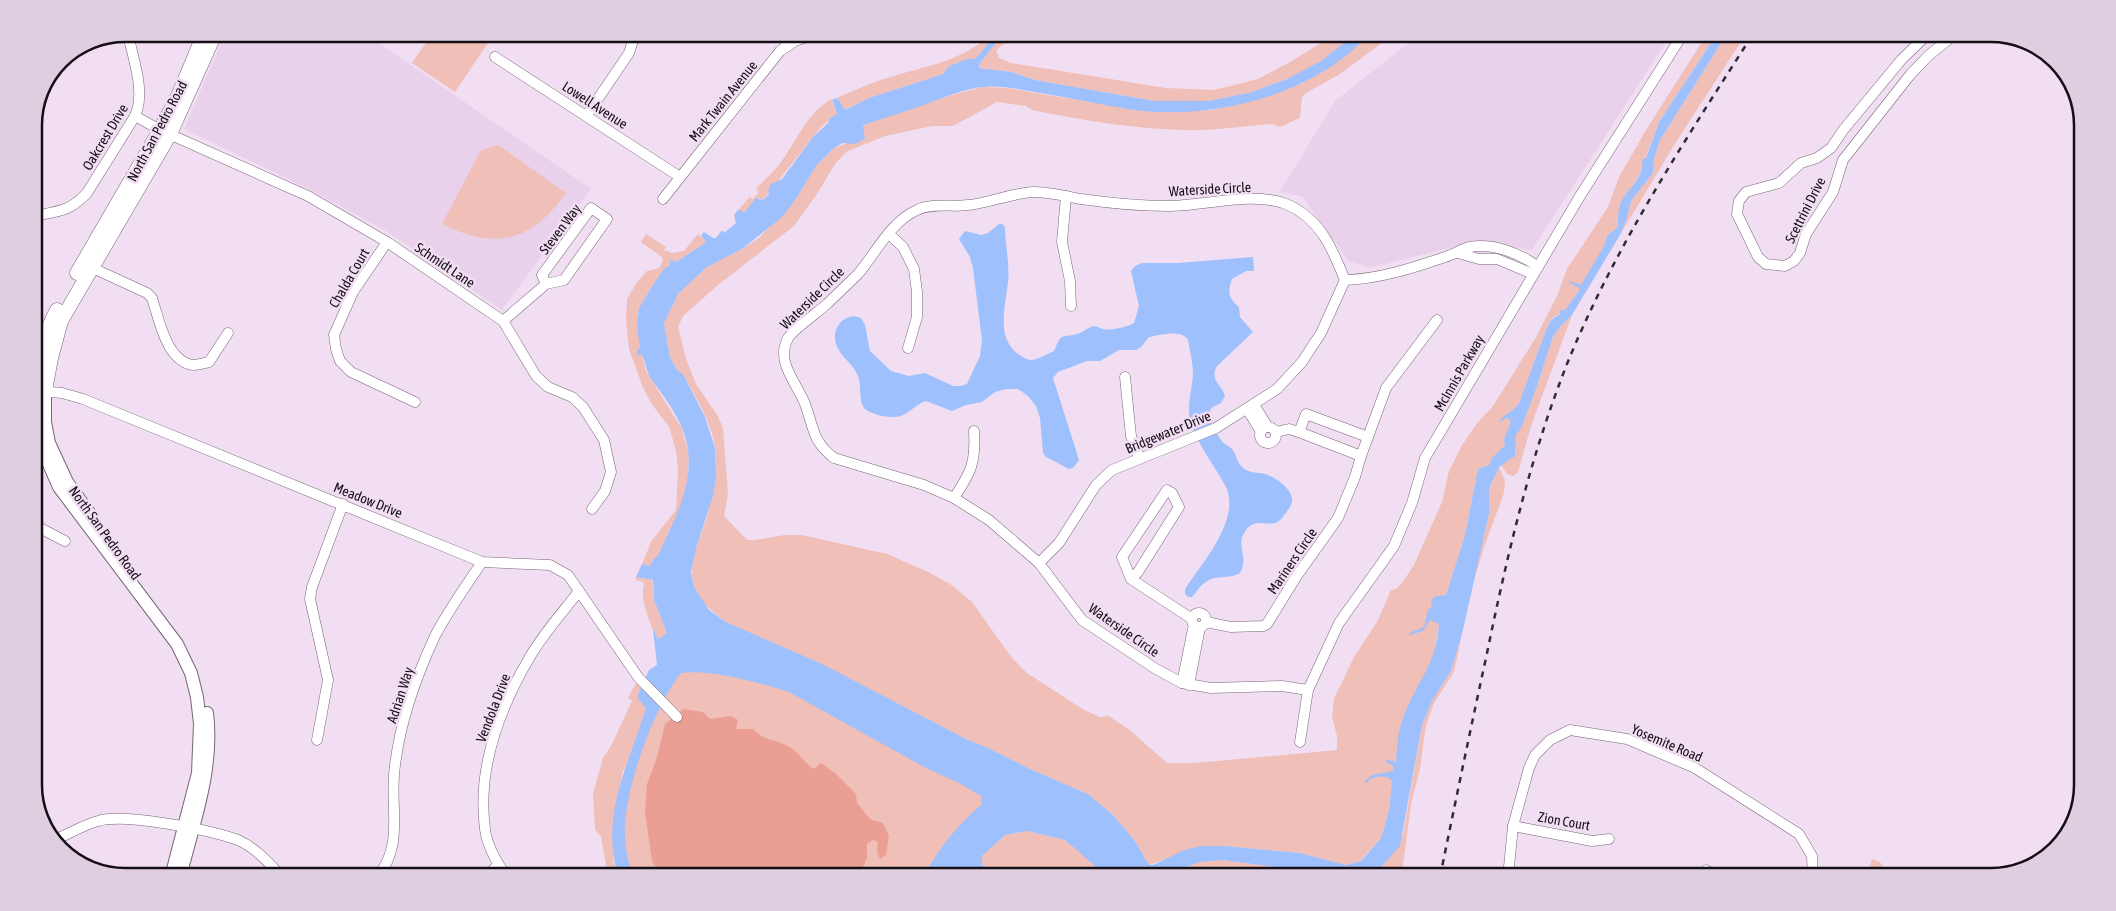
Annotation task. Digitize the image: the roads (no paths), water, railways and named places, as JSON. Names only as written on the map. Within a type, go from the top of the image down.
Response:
[{"type":"main road","name":"North San Pedro Road","points":[[165,132],[201,42]]},
{"type":"main road","name":"North San Pedro Road","points":[[43,346],[51,320],[88,265],[165,132],[211,42]]},
{"type":"street","name":"Oakcrest Drive","points":[[43,214],[68,209],[77,204],[87,193],[135,116],[139,107],[139,89],[130,42]]},
{"type":"street","points":[[587,116],[629,53],[632,42]]},
{"type":"street","points":[[785,42],[788,46]]},
{"type":"street","name":"Mark Twain Avenue","points":[[663,200],[780,51],[794,42]]},
{"type":"street","name":"McInnis Parkway","points":[[1300,742],[1308,690],[1339,623],[1394,546],[1412,503],[1425,458],[1580,196],[1679,42]]},
{"type":"street","name":"Scettrini Drive","points":[[1920,42],[1902,59],[1844,129],[1831,148],[1818,158],[1801,164],[1779,184],[1746,192],[1739,201],[1737,214],[1758,257],[1766,264],[1785,266],[1794,261],[1800,253],[1806,234],[1833,192],[1843,160],[1910,75],[1928,56],[1945,42]]},
{"type":"street","name":"Lowell Avenue","points":[[495,58],[680,177]]},
{"type":"street","name":"Schmidt Lane","points":[[135,116],[165,132],[308,196],[387,242],[503,321],[536,376],[548,387],[572,397],[604,440],[611,472],[605,490],[592,509]]},
{"type":"street","name":"Waterside Circle","points":[[1308,690],[1282,686],[1211,688],[1186,684],[1156,669],[1082,620],[1039,563],[989,520],[954,498],[924,485],[834,458],[820,446],[812,431],[805,404],[786,367],[784,353],[788,337],[858,274],[898,223],[918,209],[970,205],[1018,193],[1036,192],[1105,202],[1168,206],[1266,200],[1285,204],[1302,212],[1320,228],[1331,246],[1345,280]]},
{"type":"street","points":[[1066,196],[1062,242],[1070,281],[1071,306]]},
{"type":"street","name":"Steven Way","points":[[503,321],[546,284],[564,280],[608,219],[591,208],[542,275],[546,284]]},
{"type":"street","points":[[889,234],[903,247],[914,269],[917,292],[917,316],[908,348]]},
{"type":"street","name":"Chalda Court","points":[[387,242],[354,292],[334,334],[336,349],[340,361],[351,372],[414,402]]},
{"type":"street","points":[[1345,280],[1366,279],[1458,253],[1479,259],[1497,259],[1535,270]]},
{"type":"street","points":[[88,265],[147,293],[152,298],[169,347],[183,362],[195,365],[209,362],[228,333]]},
{"type":"street","name":"Bridgewater Drive","points":[[1039,563],[1059,544],[1096,485],[1112,470],[1216,428],[1277,389],[1302,362],[1321,333],[1345,280]]},
{"type":"street","name":"Mariners Circle","points":[[1131,579],[1198,623],[1231,627],[1263,626],[1267,624],[1296,576],[1338,518],[1355,477],[1360,456],[1386,388],[1437,320]]},
{"type":"street","points":[[1125,377],[1132,436],[1139,458]]},
{"type":"street","name":"Meadow Drive","points":[[43,392],[83,399],[482,562],[550,565],[568,575],[638,677],[677,717]]},
{"type":"street","points":[[1251,407],[1268,430],[1289,429],[1360,456]]},
{"type":"street","points":[[1299,432],[1306,414],[1368,437]]},
{"type":"street","points":[[954,498],[972,466],[976,454],[974,431]]},
{"type":"street","name":"North San Pedro Road","points":[[43,451],[59,487],[177,644],[191,673],[197,697],[200,724],[198,773],[181,868]]},
{"type":"street","points":[[1167,490],[1172,494],[1179,507],[1138,572],[1131,579],[1122,557],[1167,490]]},
{"type":"street","points":[[317,740],[328,680],[310,599],[312,587],[343,504]]},
{"type":"street","points":[[43,530],[65,541]]},
{"type":"street","name":"Adrian Way","points":[[383,868],[390,858],[394,842],[394,775],[405,713],[436,636],[482,562]]},
{"type":"street","name":"Vendola Drive","points":[[500,868],[490,847],[485,830],[484,784],[492,742],[511,690],[532,653],[579,591]]},
{"type":"street","points":[[1186,684],[1198,623]]},
{"type":"street","name":"Yosemite Road","points":[[1509,868],[1514,826],[1529,768],[1535,755],[1550,740],[1570,730],[1627,739],[1695,768],[1799,834],[1812,856],[1813,868]]},
{"type":"street","points":[[61,837],[97,821],[114,818],[188,827],[239,841],[260,854],[273,868]]},
{"type":"street","name":"Zion Court","points":[[1514,826],[1592,841],[1609,839]]},
{"type":"street","name":"North San Pedro Road","points":[[173,868],[188,827]]},
{"type":"street","points":[[495,868],[498,865]]},
{"type":"water","points":[[988,42],[997,42],[980,63],[979,68],[1011,72],[1035,80],[1154,101],[1209,101],[1252,92],[1287,79],[1321,61],[1345,42],[1361,42],[1346,56],[1320,74],[1258,100],[1225,107],[1159,112],[1128,109],[1009,88],[982,87],[960,92],[863,125],[865,139],[855,144],[843,143],[834,148],[816,166],[796,199],[781,218],[742,249],[707,267],[678,294],[664,323],[670,357],[677,370],[683,374],[705,417],[715,448],[716,477],[713,496],[697,545],[691,572],[694,587],[709,610],[726,622],[824,665],[966,739],[1088,794],[1113,815],[1135,841],[1149,865],[1153,865],[1184,850],[1201,846],[1225,846],[1300,853],[1346,865],[1361,861],[1381,838],[1389,811],[1392,781],[1388,778],[1376,777],[1370,779],[1367,783],[1365,781],[1372,775],[1393,771],[1394,769],[1384,759],[1396,762],[1397,743],[1401,725],[1410,701],[1431,661],[1439,624],[1430,620],[1423,631],[1410,635],[1409,633],[1424,627],[1428,610],[1431,608],[1432,599],[1436,596],[1446,595],[1465,535],[1478,469],[1489,465],[1493,457],[1505,445],[1504,439],[1511,421],[1507,418],[1499,422],[1519,403],[1551,320],[1560,314],[1560,310],[1565,310],[1579,291],[1579,288],[1569,281],[1581,285],[1604,246],[1607,236],[1617,228],[1620,205],[1641,173],[1642,160],[1646,158],[1659,122],[1712,42],[1722,42],[1660,140],[1654,159],[1653,173],[1631,201],[1620,235],[1572,315],[1553,337],[1536,389],[1521,428],[1516,435],[1515,456],[1499,467],[1489,489],[1489,514],[1462,634],[1451,671],[1432,701],[1422,725],[1400,846],[1379,868],[1282,868],[1222,860],[1200,862],[1183,868],[1096,868],[1065,840],[1027,831],[1005,835],[982,856],[982,865],[988,868],[929,868],[949,837],[982,804],[981,796],[959,783],[924,767],[789,692],[721,675],[693,672],[681,673],[660,707],[650,729],[628,800],[625,840],[630,868],[616,868],[612,832],[614,811],[624,771],[646,708],[637,697],[649,670],[657,665],[653,630],[658,639],[667,633],[654,600],[653,580],[636,577],[642,564],[650,566],[654,558],[657,557],[672,526],[684,494],[689,462],[682,428],[668,403],[651,379],[641,354],[637,356],[637,350],[640,348],[637,326],[639,308],[663,270],[670,265],[670,260],[676,262],[705,243],[706,241],[701,236],[704,232],[713,238],[716,238],[722,230],[724,233],[736,223],[734,215],[738,210],[745,212],[756,198],[763,200],[769,194],[768,191],[771,184],[782,179],[813,137],[828,123],[830,118],[837,114],[832,100],[837,98],[845,110],[869,98],[943,74],[949,66],[967,59],[974,59]]},
{"type":"water","points":[[999,224],[1005,227],[1008,269],[1004,310],[1006,339],[1018,354],[1030,360],[1037,359],[1054,351],[1060,339],[1064,336],[1079,333],[1093,326],[1110,329],[1134,323],[1139,306],[1131,271],[1135,266],[1142,263],[1178,263],[1253,257],[1254,271],[1246,271],[1232,279],[1229,291],[1231,298],[1239,307],[1240,317],[1253,332],[1217,366],[1214,375],[1215,379],[1225,396],[1221,403],[1211,408],[1209,417],[1219,438],[1233,450],[1242,467],[1248,471],[1267,475],[1279,481],[1287,488],[1292,497],[1292,502],[1279,521],[1271,524],[1259,523],[1251,525],[1244,533],[1241,543],[1243,562],[1240,573],[1210,580],[1202,585],[1192,597],[1188,597],[1185,594],[1185,589],[1218,541],[1228,513],[1229,500],[1226,487],[1203,449],[1191,424],[1189,405],[1193,374],[1188,340],[1181,335],[1170,334],[1149,337],[1136,350],[1119,350],[1100,361],[1087,361],[1058,372],[1053,378],[1079,460],[1074,467],[1069,469],[1046,457],[1043,453],[1040,418],[1036,406],[1028,396],[1018,389],[1006,389],[995,392],[982,402],[966,405],[952,411],[926,401],[897,417],[878,415],[865,409],[861,398],[858,376],[836,344],[835,333],[837,327],[844,319],[849,317],[861,318],[865,325],[870,351],[891,371],[909,376],[925,373],[953,386],[967,384],[980,356],[982,340],[973,268],[970,257],[959,239],[965,231],[981,235],[988,233]]},
{"type":"railway","points":[[1442,868],[1511,544],[1531,469],[1555,396],[1588,316],[1631,233],[1678,152],[1748,42]]}]
